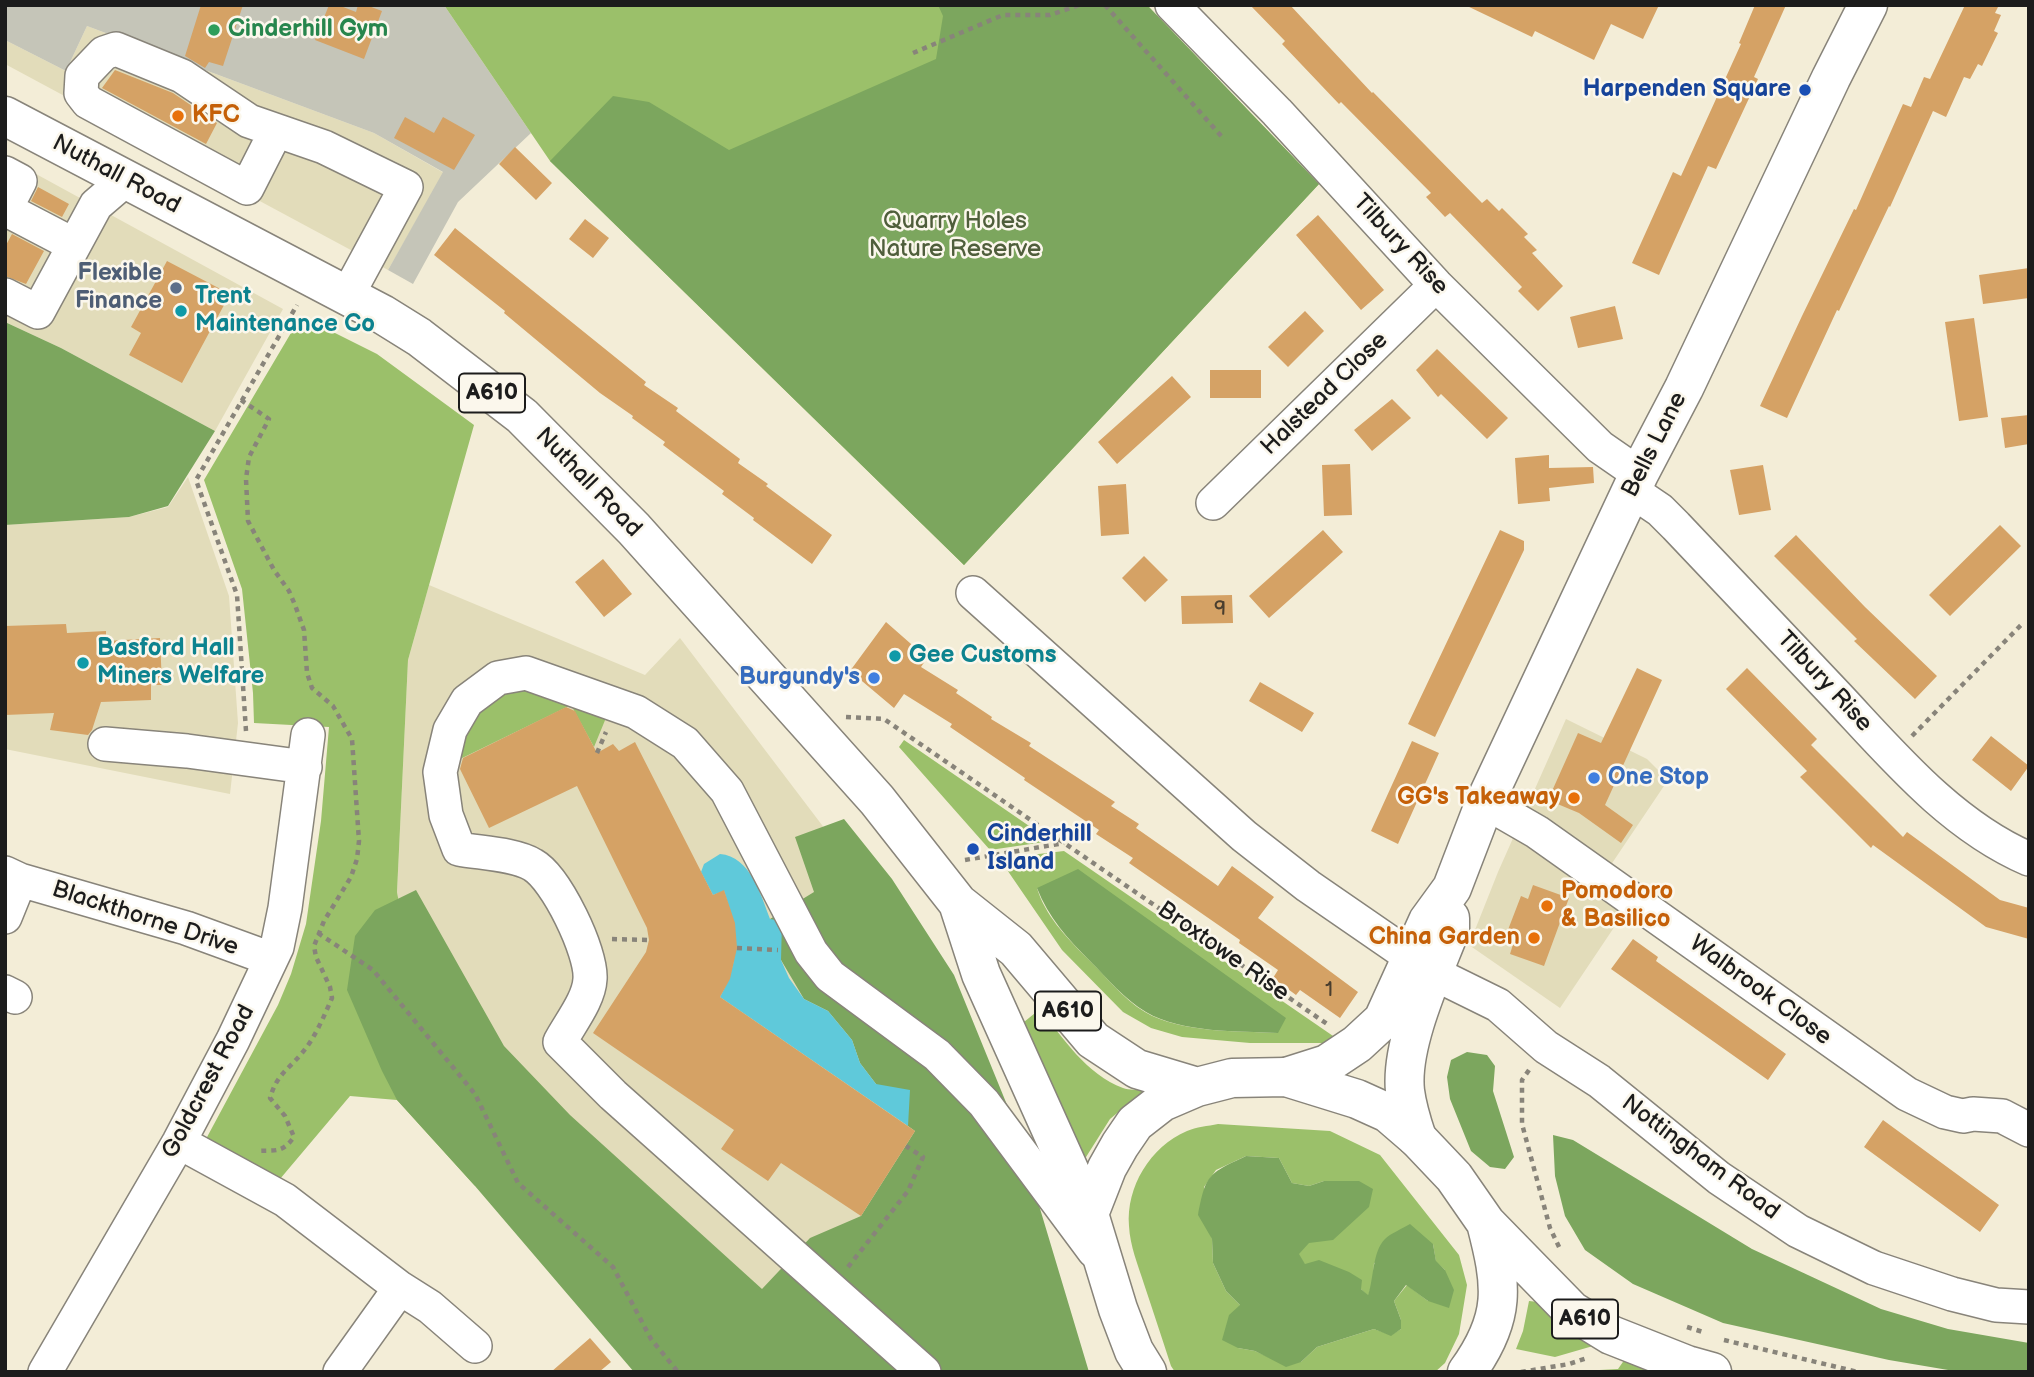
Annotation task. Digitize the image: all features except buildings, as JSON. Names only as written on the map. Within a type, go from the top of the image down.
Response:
[{"type":"main road","name":"Bells Lane","points":[[1286,1077],[1328,1064],[1357,1044],[1382,1020],[1450,930],[1452,888],[1485,802],[1635,482],[1684,388],[1868,5]]},
{"type":"main road","name":"Nuthall Road","points":[[6,119],[314,277],[419,337],[522,416],[634,530],[802,714],[877,800],[958,903]]},
{"type":"main road","name":"A610","points":[[958,903],[1016,949],[1093,1040],[1137,1069],[1198,1087]]},
{"type":"main road","name":"A610","points":[[958,903],[981,974],[1089,1214],[1118,1309],[1140,1365]]},
{"type":"main road","name":"Bells Lane","points":[[1417,1138],[1404,1089],[1422,965]]},
{"type":"main road","name":"A610","points":[[1089,1214],[1107,1168],[1135,1123],[1162,1102],[1198,1087],[1232,1078],[1286,1077],[1357,1098],[1388,1113],[1417,1138],[1454,1177],[1486,1223],[1572,1311],[1611,1335],[1714,1348]]},
{"type":"main road","name":"A610","points":[[1467,1372],[1484,1348],[1494,1320],[1499,1292],[1496,1264],[1486,1223]]},
{"type":"street","name":"Tilbury Rise","points":[[1172,5],[1277,112],[1436,285],[1635,482],[1894,756],[1955,813],[2029,859]]},
{"type":"street","points":[[276,131],[247,188],[88,102],[81,93],[82,76],[103,53],[116,49],[182,76],[249,121],[324,147],[406,187],[347,296]]},
{"type":"street","points":[[5,173],[20,181],[5,210],[74,245]]},
{"type":"street","points":[[5,295],[38,312],[96,205],[124,181]]},
{"type":"street","name":"Halstead Close","points":[[1213,503],[1436,285]]},
{"type":"street","points":[[973,593],[1244,836],[1308,886],[1422,965]]},
{"type":"street","points":[[924,1372],[612,1095],[560,1042],[586,995],[590,978],[580,938],[556,887],[535,865],[523,860],[459,849],[446,815],[440,772],[450,730],[467,701],[498,678],[526,673],[636,712],[685,743],[727,791],[811,952],[830,976],[937,1055],[975,1093],[1106,1267]]},
{"type":"street","name":"Goldcrest Road","points":[[45,1372],[179,1142],[233,1040],[277,947],[307,751],[239,759],[187,751],[106,744]]},
{"type":"street","name":"Walbrook Close","points":[[1485,802],[1537,832],[1907,1094],[1945,1112],[1963,1116],[2002,1116],[2029,1130]]},
{"type":"street","name":"Blackthorne Drive","points":[[5,917],[13,876],[186,928],[271,959]]},
{"type":"street","name":"Nottingham Road","points":[[1422,965],[1498,1005],[1546,1047],[1599,1081],[1719,1178],[1798,1231],[1874,1268],[1939,1290],[1996,1304],[2029,1307]]},
{"type":"street","points":[[179,1142],[285,1200],[400,1288],[430,1307],[475,1346]]},
{"type":"street","points":[[340,1372],[400,1288]]},
{"type":"path","points":[[913,53],[1003,15],[1050,15],[1079,5]]},
{"type":"path","points":[[1105,5],[1223,138]]},
{"type":"path","points":[[239,759],[247,723],[237,595],[196,480],[314,277]]},
{"type":"path","points":[[1894,756],[2024,622]]},
{"type":"path","points":[[802,714],[884,719],[1065,843]]},
{"type":"path","points":[[929,866],[1065,843]]},
{"type":"path","name":"Broxtowe Rise","points":[[1065,843],[1357,1044]]},
{"type":"path","points":[[318,933],[373,970],[467,1084],[475,1094],[517,1183],[613,1267],[651,1339],[678,1372]]},
{"type":"path","points":[[737,948],[782,950]]},
{"type":"path","points":[[1546,1047],[1522,1080],[1522,1124],[1550,1228],[1562,1254]]},
{"type":"path","points":[[830,1290],[908,1191],[923,1157],[906,1146]]},
{"type":"path","points":[[1675,1323],[1714,1348],[1858,1372]]},
{"type":"path","points":[[1521,1372],[1569,1364],[1601,1353],[1611,1335]]},
{"type":"shaded area","points":[[5,5],[444,5],[531,133],[458,202],[413,284],[388,270],[443,172],[374,133],[87,26],[66,71],[5,40]]},
{"type":"shaded area","points":[[87,26],[374,133],[444,173],[388,270],[5,64],[5,40],[66,71]]},
{"type":"shaded area","points":[[5,157],[283,309],[215,431],[61,348],[5,322]]},
{"type":"shaded area","points":[[188,477],[229,596],[238,723],[230,794],[5,749],[5,525],[129,517],[168,507]]},
{"type":"shaded area","points":[[429,585],[645,675],[680,638],[847,858],[1089,1372],[827,1372],[522,1089],[404,930],[397,892],[408,660]]},
{"type":"shaded area","points":[[1566,719],[1647,759],[1668,780],[1594,890],[1623,914],[1560,1008],[1469,945],[1498,872]]},
{"type":"green space","name":"Quarry Holes Nature Reserve","points":[[444,5],[1147,5],[1319,184],[964,565],[550,161]]},
{"type":"green space","name":"Quarry Holes Nature Reserve","points":[[938,5],[1147,5],[1319,184],[964,565],[550,161],[613,96],[649,102],[729,150],[936,59],[943,16]]},
{"type":"green space","points":[[301,316],[377,354],[474,425],[408,660],[397,892],[404,930],[475,1186],[397,1100],[350,1096],[280,1179],[206,1139],[278,1005],[291,974],[306,924],[321,821],[329,727],[254,723],[242,589],[204,480]]},
{"type":"green space","points":[[5,322],[61,348],[215,431],[168,506],[129,517],[5,525]]},
{"type":"green space","points":[[525,689],[608,713],[594,747],[571,705],[456,761],[467,732],[484,706],[498,697]]},
{"type":"green space","points":[[904,740],[1051,841],[990,850],[899,747]]},
{"type":"green space","points":[[844,819],[892,879],[954,975],[1014,1122],[1089,1372],[634,1372],[475,1186],[397,1100],[347,990],[355,936],[375,910],[416,890],[504,1046],[570,1115],[762,1289],[810,1238],[861,1216],[915,1131],[908,1126],[860,1063],[852,1040],[828,1011],[804,999],[781,960],[770,919],[814,892],[795,837]]},
{"type":"green space","points":[[1064,851],[1336,1038],[1326,1043],[1250,1043],[1182,1037],[1151,1028],[1123,1012],[1062,950],[1001,861],[1005,858]],"holes":[[[1037,888],[1278,1033],[1192,1027],[1159,1019],[1145,1012],[1122,994],[1064,933],[1045,907]]]},
{"type":"green space","points":[[1078,869],[1286,1018],[1278,1033],[1210,1030],[1176,1024],[1146,1012],[1131,1001],[1066,936],[1047,909],[1037,888]]},
{"type":"green space","points":[[1040,1009],[1066,1043],[1098,1074],[1123,1088],[1145,1090],[1110,1119],[1081,1165],[1024,1022]]},
{"type":"green space","points":[[1467,1052],[1487,1055],[1495,1066],[1493,1091],[1514,1157],[1505,1169],[1490,1167],[1471,1151],[1450,1099],[1447,1077],[1451,1060]]},
{"type":"green space","points":[[1218,1124],[1330,1131],[1380,1155],[1459,1255],[1467,1285],[1459,1334],[1445,1363],[1435,1372],[1175,1372],[1135,1255],[1129,1211],[1136,1183],[1162,1147],[1187,1131]],"holes":[[[1246,1156],[1279,1158],[1292,1183],[1309,1186],[1324,1181],[1359,1181],[1298,1254],[1305,1265],[1361,1289],[1368,1296],[1373,1281],[1374,1263],[1433,1244],[1436,1262],[1445,1270],[1428,1301],[1407,1285],[1394,1301],[1401,1320],[1401,1329],[1391,1335],[1374,1329],[1317,1347],[1301,1362],[1270,1358],[1255,1351],[1238,1348],[1240,1305],[1226,1291],[1213,1263],[1204,1187],[1216,1170]]]},
{"type":"green space","points":[[1553,1135],[1573,1140],[1752,1249],[1881,1309],[1948,1329],[2029,1343],[2029,1372],[1960,1372],[1889,1360],[1723,1323],[1633,1284],[1585,1250],[1565,1216],[1555,1176]]},
{"type":"green space","points":[[1246,1156],[1279,1158],[1292,1183],[1309,1186],[1324,1181],[1359,1181],[1373,1189],[1369,1207],[1333,1240],[1309,1243],[1299,1254],[1305,1264],[1319,1260],[1349,1272],[1362,1280],[1361,1289],[1368,1295],[1375,1258],[1381,1244],[1390,1235],[1410,1224],[1433,1244],[1436,1261],[1445,1270],[1454,1290],[1449,1308],[1428,1301],[1406,1285],[1394,1301],[1401,1320],[1401,1329],[1391,1336],[1374,1329],[1317,1347],[1301,1362],[1286,1367],[1255,1351],[1238,1348],[1222,1340],[1229,1315],[1240,1305],[1226,1291],[1213,1263],[1212,1239],[1198,1215],[1211,1177]]},
{"type":"green space","points":[[1529,1301],[1538,1302],[1563,1330],[1593,1346],[1555,1357],[1516,1349]]},
{"type":"green space","points":[[1625,1359],[1659,1372],[1562,1372],[1618,1369]]},
{"type":"water","points":[[720,854],[730,856],[747,869],[770,919],[782,921],[781,960],[789,978],[804,999],[828,1011],[852,1040],[860,1063],[876,1084],[910,1090],[908,1126],[720,997],[732,970],[734,932],[724,891],[713,895],[701,872],[704,864]]},
{"type":"place","name":"Cinderhill Gym","points":[[214,30]]},
{"type":"place","name":"Harpenden Square","points":[[1805,90]]},
{"type":"place","name":"KFC","points":[[178,116]]},
{"type":"place","name":"Flexible Finance","points":[[176,288]]},
{"type":"place","name":"Trent Maintenance Co","points":[[181,311]]},
{"type":"place","name":"Gee Customs","points":[[895,656]]},
{"type":"place","name":"Basford Hall Miners Welfare","points":[[83,663]]},
{"type":"place","name":"Burgundy's","points":[[874,678]]},
{"type":"place","name":"One Stop","points":[[1594,778]]},
{"type":"place","name":"GG's Takeaway","points":[[1574,798]]},
{"type":"place","name":"Cinderhill Island","points":[[973,849]]},
{"type":"place","name":"Pomodoro & Basilico","points":[[1547,906]]},
{"type":"place","name":"China Garden","points":[[1534,938]]}]
